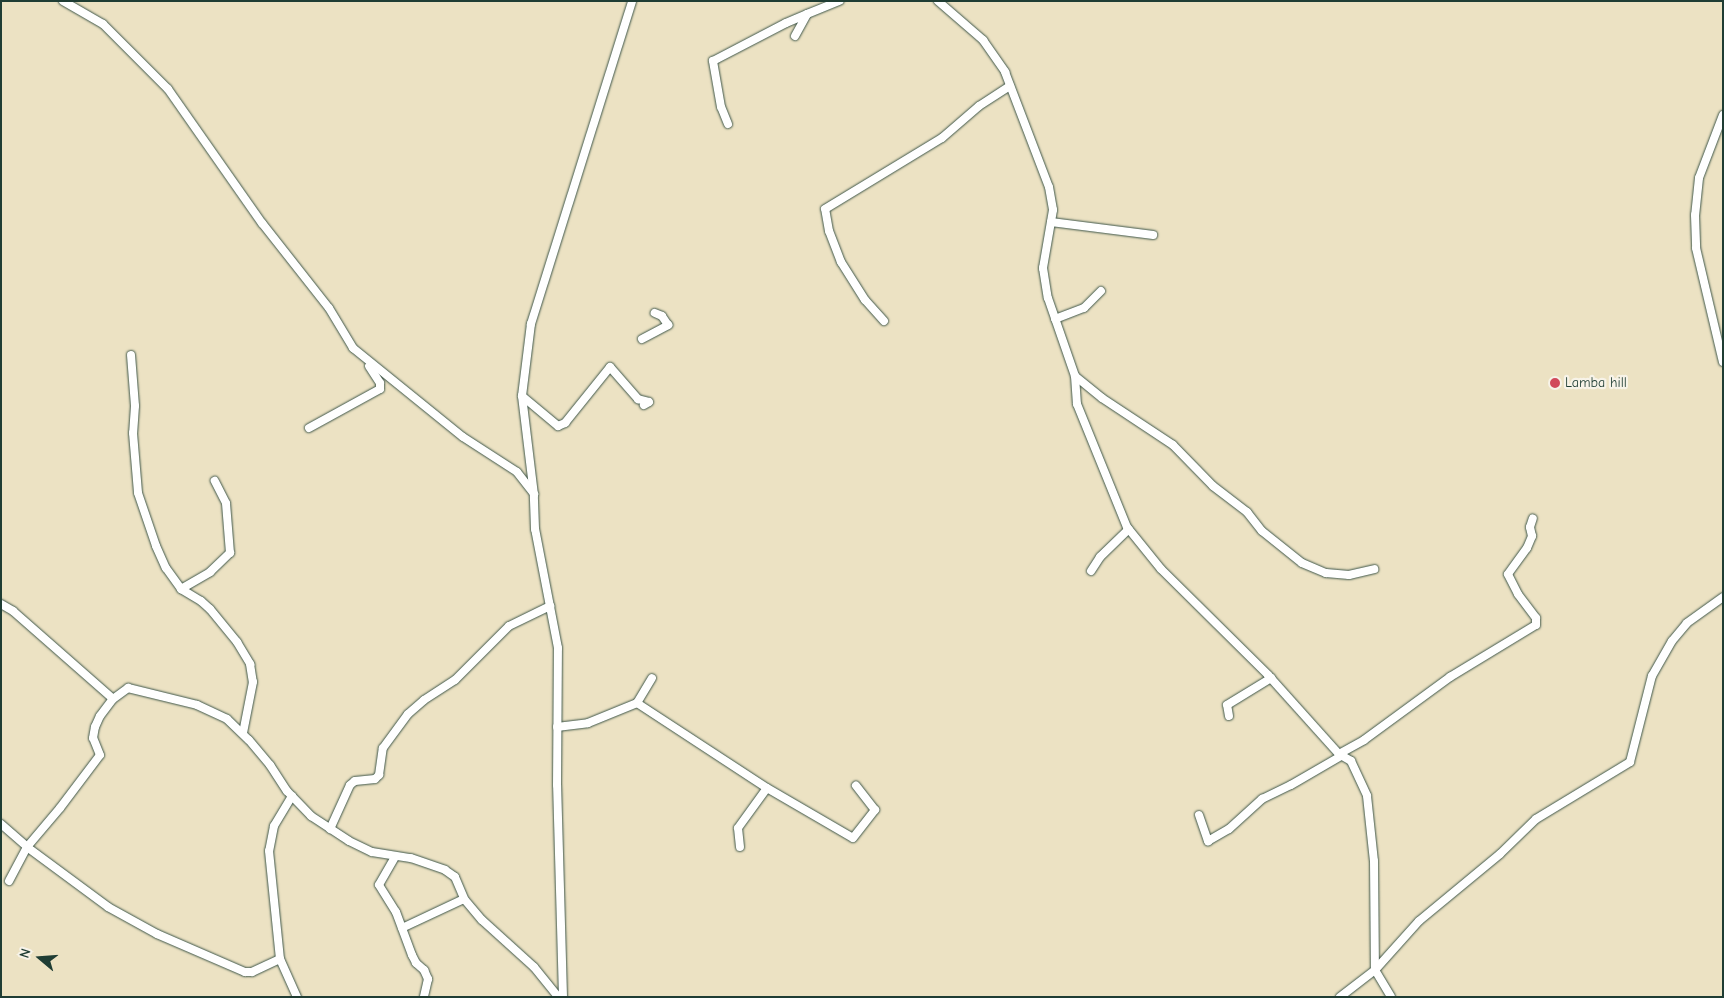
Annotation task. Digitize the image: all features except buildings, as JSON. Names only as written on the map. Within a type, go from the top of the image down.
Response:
[{"type":"street","points":[[63,1],[103,24],[168,89],[262,223],[329,308],[352,348],[374,372],[380,382],[380,389],[309,428]]},
{"type":"street","points":[[563,997],[557,728],[558,648],[535,529],[534,495],[522,396],[531,324],[632,1]]},
{"type":"street","points":[[728,124],[721,107],[713,61],[786,23],[838,1]]},
{"type":"street","points":[[938,1],[983,40],[1005,72],[1049,187],[1053,210],[1043,268],[1048,298],[1075,376],[1077,404],[1129,529],[1161,569],[1271,678],[1340,755],[1351,761],[1367,796],[1374,861],[1375,970],[1391,997]]},
{"type":"street","points":[[795,36],[807,14]]},
{"type":"street","points":[[884,321],[865,300],[841,262],[829,231],[825,209],[942,138],[979,106],[1010,86]]},
{"type":"street","points":[[1723,115],[1699,178],[1695,215],[1696,248],[1723,362]]},
{"type":"street","points":[[1051,222],[1153,235]]},
{"type":"street","points":[[1055,319],[1084,308],[1101,292]]},
{"type":"street","points":[[642,339],[668,325],[662,316],[655,313]]},
{"type":"street","points":[[352,348],[463,437],[517,472],[534,495]]},
{"type":"street","points":[[131,355],[135,406],[133,433],[138,493],[156,546],[166,568],[181,589],[210,609],[237,642],[250,664],[253,682],[243,733]]},
{"type":"street","points":[[522,396],[558,426],[565,423],[610,367],[638,399],[648,402],[644,404]]},
{"type":"street","points":[[1075,376],[1102,398],[1173,445],[1213,486],[1247,512],[1262,531],[1302,563],[1326,573],[1349,575],[1374,569]]},
{"type":"street","points":[[181,589],[210,572],[230,553],[226,503],[214,481]]},
{"type":"street","points":[[1199,815],[1208,841],[1229,829],[1262,799],[1291,786],[1364,740],[1450,676],[1536,625],[1536,618],[1518,594],[1508,574],[1527,548],[1532,536],[1530,527],[1533,518]]},
{"type":"street","points":[[1091,571],[1100,558],[1129,529]]},
{"type":"street","points":[[1340,997],[1375,970],[1419,922],[1500,854],[1536,819],[1630,762],[1652,676],[1672,641],[1687,623],[1723,597]]},
{"type":"street","points":[[1,604],[13,610],[113,699]]},
{"type":"street","points":[[330,829],[350,785],[355,781],[375,779],[379,774],[383,748],[408,714],[424,700],[455,680],[508,626],[550,606]]},
{"type":"street","points":[[557,728],[588,723],[637,702],[652,678]]},
{"type":"street","points":[[1229,716],[1226,705],[1271,678]]},
{"type":"street","points":[[9,882],[27,846],[60,808],[100,755],[93,738],[95,727],[100,716],[113,699],[128,688],[197,705],[227,719],[243,733],[270,765],[292,796],[311,816],[349,842],[372,852],[411,858],[445,870],[455,877],[464,899],[482,920],[534,967],[558,997]]},
{"type":"street","points":[[637,702],[767,788],[853,838],[875,810],[856,786]]},
{"type":"street","points":[[740,847],[738,828],[767,788]]},
{"type":"street","points":[[292,796],[274,826],[269,851],[280,959],[296,997]]},
{"type":"street","points":[[1,824],[108,907],[157,934],[191,947],[233,969],[252,972],[280,959]]},
{"type":"street","points":[[395,857],[379,885],[396,912],[416,963],[424,970],[428,979],[424,997]]},
{"type":"street","points":[[402,928],[464,899]]},
{"type":"place","name":"Lamba hill","points":[[1555,383]]}]
